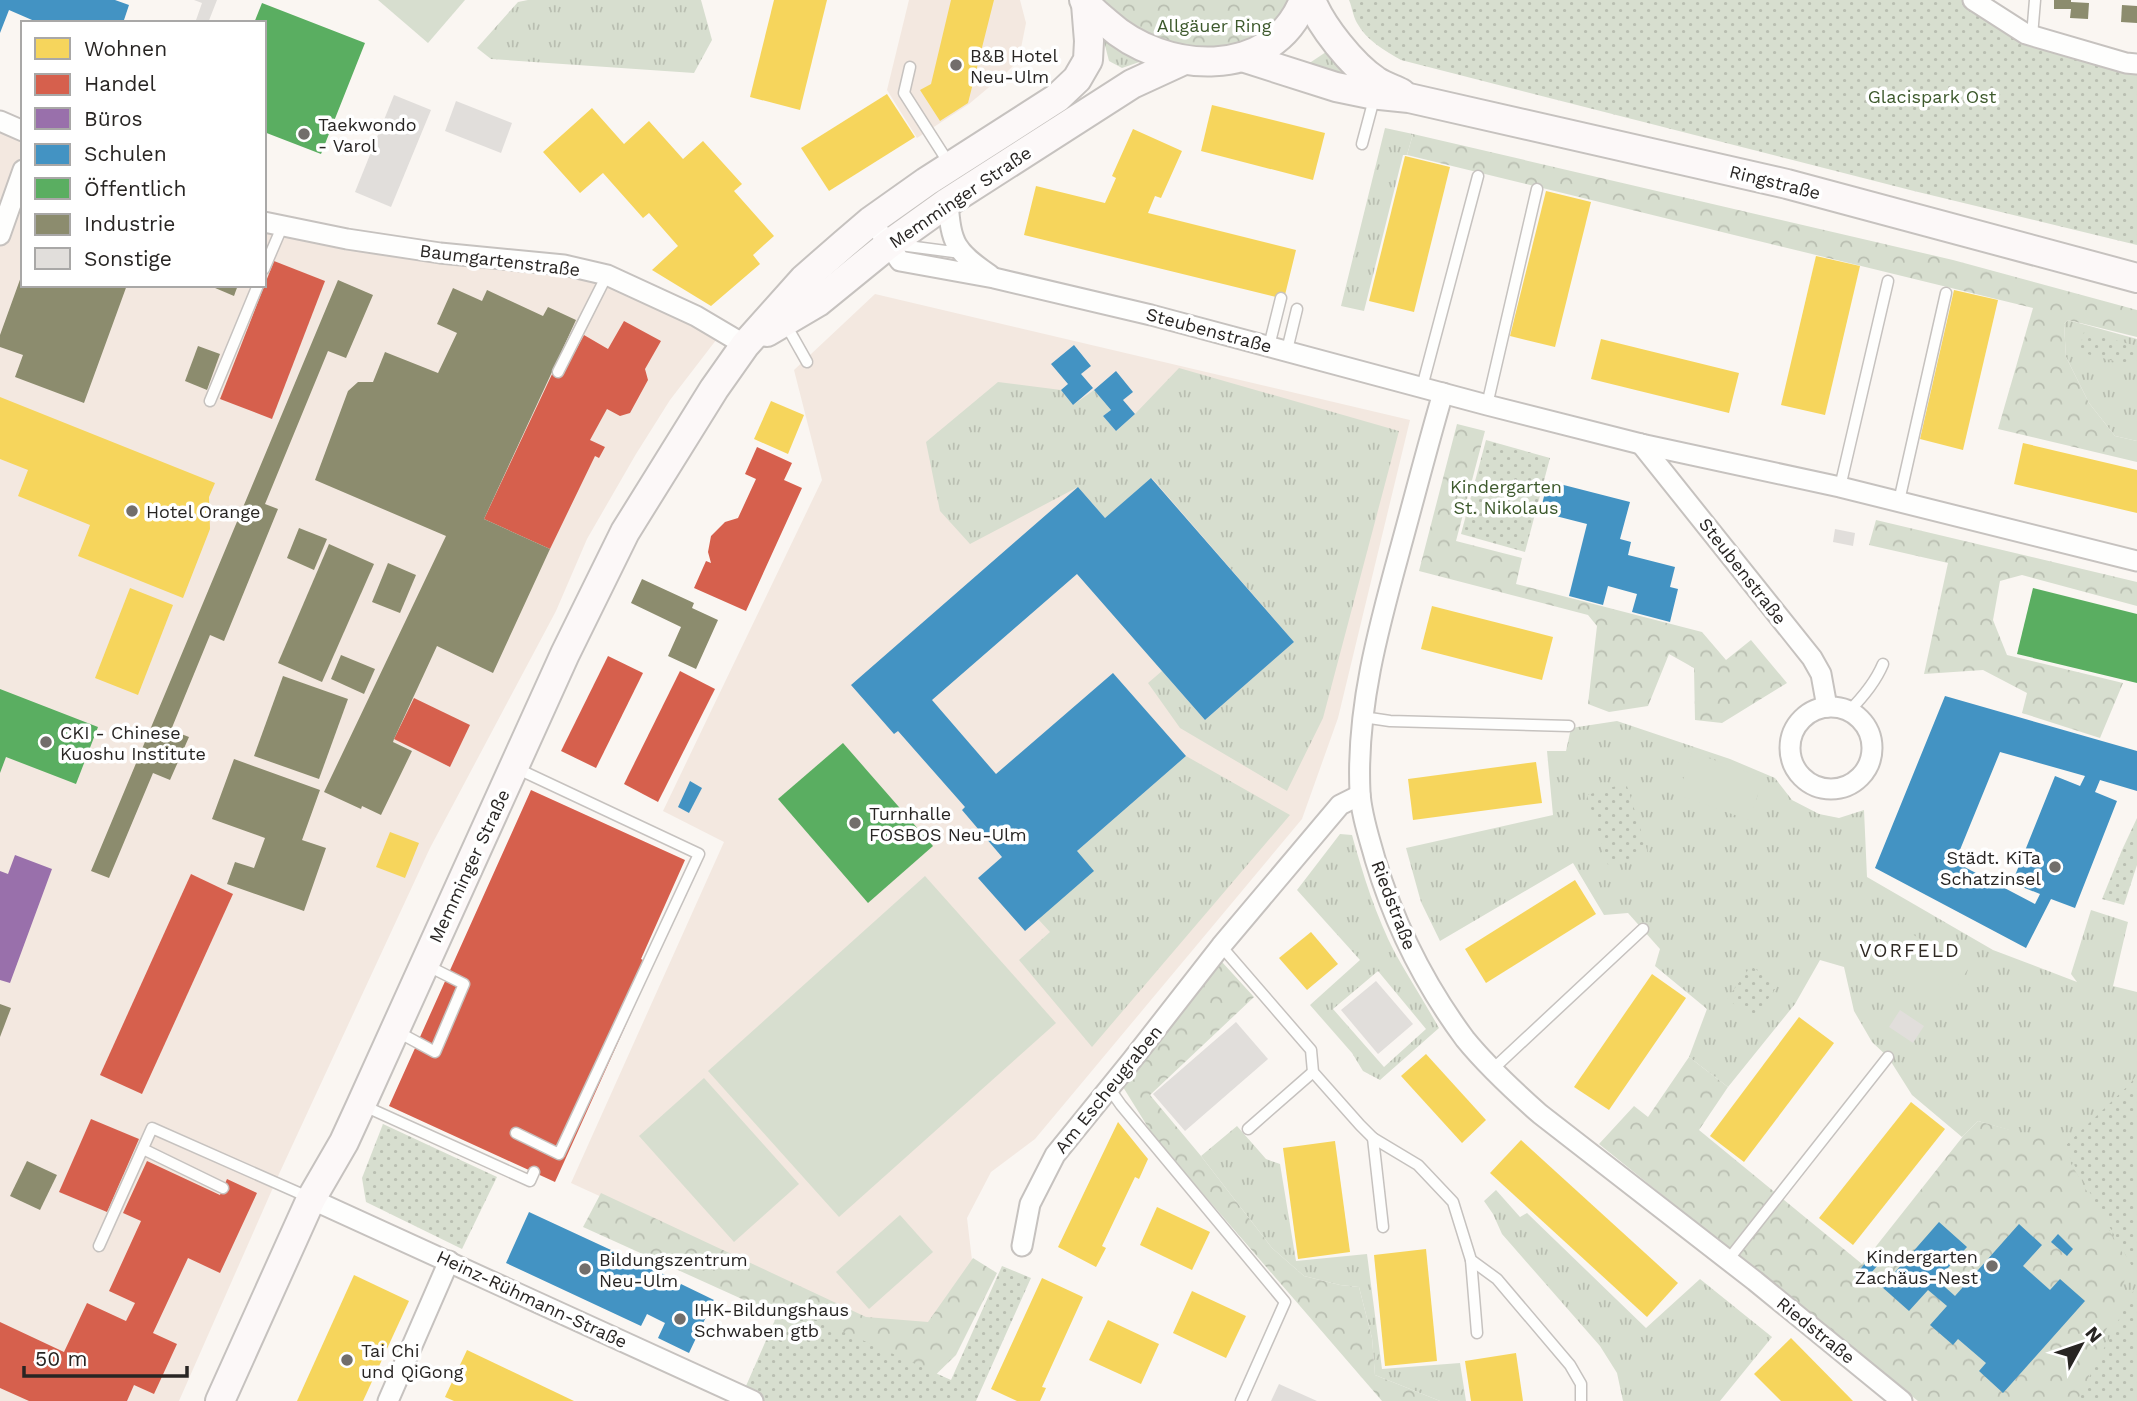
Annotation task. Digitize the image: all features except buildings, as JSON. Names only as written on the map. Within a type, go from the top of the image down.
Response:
[{"type":"main road","points":[[1085,2],[1117,33],[1135,43],[1182,61],[1214,62],[1242,57],[1277,40],[1298,15],[1304,0]]},
{"type":"main road","name":"Ringstraße","points":[[1311,0],[1316,14],[1327,30],[1363,70],[1375,80],[1409,98]]},
{"type":"main road","name":"Memminger Straße","points":[[220,1401],[311,1199],[344,1142],[565,654],[625,532],[689,428],[745,345],[804,279],[871,221],[1056,98],[1077,79],[1088,60],[1085,2]]},
{"type":"main road","name":"Ringstraße","points":[[1242,57],[1336,87],[1409,98],[1787,184],[2137,278]]},
{"type":"main road","name":"Memminger Straße","points":[[745,345],[818,302],[888,244],[948,202],[1132,84],[1182,61]]},
{"type":"street","points":[[1973,0],[2025,34],[2137,64]]},
{"type":"street","points":[[0,121],[21,130]]},
{"type":"street","points":[[0,235],[21,176]]},
{"type":"street","points":[[948,202],[950,230],[962,253]]},
{"type":"street","name":"Steubenstraße","points":[[871,221],[900,261],[994,278],[1151,314],[1641,444],[1840,487],[2137,561]]},
{"type":"street","name":"Baumgartenstraße","points":[[273,225],[440,253],[564,265],[607,275],[671,304],[745,345]]},
{"type":"street","name":"Steubenstraße","points":[[962,253],[994,278]]},
{"type":"street","name":"Riedstraße","points":[[1443,393],[1370,666],[1360,756],[1360,795],[1367,831],[1380,875],[1413,956],[1466,1040],[1540,1114],[1728,1260],[1902,1401]]},
{"type":"street","name":"Steubenstraße","points":[[1641,444],[1812,658],[1821,674],[1827,707]]},
{"type":"street","points":[[1827,707],[1849,711],[1863,722],[1871,739],[1868,766],[1854,783],[1843,788],[1830,790],[1810,785],[1801,778],[1789,754],[1794,728],[1814,710],[1827,707]]},
{"type":"street","name":"Am Escheugraben","points":[[1022,1246],[1030,1204],[1055,1155],[1220,946],[1340,805],[1360,795]]},
{"type":"street","name":"Heinz-Rühmann-Straße","points":[[311,1199],[753,1401]]},
{"type":"street","points":[[388,1401],[449,1261]]},
{"type":"lane","points":[[2032,36],[2035,0]]},
{"type":"lane","points":[[910,68],[904,93],[950,166]]},
{"type":"lane","points":[[1362,144],[1375,95]]},
{"type":"lane","points":[[1422,387],[1478,176]]},
{"type":"lane","points":[[1487,405],[1537,189]]},
{"type":"lane","name":"Baumgartenstraße","points":[[266,259],[273,225]]},
{"type":"lane","points":[[888,244],[962,253]]},
{"type":"lane","points":[[558,372],[607,275]]},
{"type":"lane","points":[[1840,487],[1888,281]]},
{"type":"lane","points":[[210,401],[256,287]]},
{"type":"lane","points":[[1899,501],[1946,293]]},
{"type":"lane","points":[[1278,348],[1281,298]]},
{"type":"lane","points":[[1278,348],[1297,309]]},
{"type":"lane","points":[[785,322],[807,362]]},
{"type":"lane","points":[[1849,711],[1865,695],[1883,664]]},
{"type":"lane","points":[[1363,717],[1390,721],[1569,726]]},
{"type":"lane","points":[[514,767],[699,854],[559,1154],[516,1133]]},
{"type":"lane","points":[[1493,1069],[1643,929]]},
{"type":"lane","points":[[1220,946],[1311,1050],[1313,1072],[1373,1138],[1418,1165],[1453,1202],[1471,1260],[1477,1333]]},
{"type":"lane","points":[[395,1030],[435,1052],[464,984],[424,964]]},
{"type":"lane","points":[[1728,1260],[1888,1057]]},
{"type":"lane","points":[[1248,1129],[1313,1072]]},
{"type":"lane","points":[[1109,1088],[1286,1302],[1241,1401]]},
{"type":"lane","points":[[361,1105],[530,1181],[534,1172]]},
{"type":"lane","points":[[99,1246],[152,1128],[311,1199]]},
{"type":"lane","points":[[1373,1138],[1383,1227]]},
{"type":"lane","points":[[143,1149],[223,1188]]},
{"type":"lane","points":[[1471,1260],[1497,1279],[1570,1365],[1581,1384],[1581,1401]]},
{"type":"shaded area","points":[[909,0],[1020,0],[1026,23],[1016,63],[969,104],[917,138],[887,90]]},
{"type":"shaded area","points":[[0,121],[21,130],[21,287],[266,287],[266,222],[607,275],[723,331],[670,400],[587,539],[556,611],[430,848],[279,1174],[179,1401],[0,1401]]},
{"type":"shaded area","points":[[875,294],[1410,420],[1338,718],[1302,819],[1035,1139],[991,1172],[967,1218],[974,1277],[927,1346],[571,1183],[724,842],[663,811],[822,480],[794,370]]},
{"type":"green space","points":[[378,0],[465,0],[428,43]]},
{"type":"green space","points":[[701,0],[712,40],[694,73],[491,59],[477,48],[518,2]]},
{"type":"green space","name":"Allgäuer Ring","points":[[1097,0],[1295,0],[1250,45],[1192,50],[1148,38]]},
{"type":"green space","name":"Glacispark Ost","points":[[1349,0],[1964,0],[2137,70],[2137,245],[1401,60],[1365,35]]},
{"type":"green space","points":[[1100,26],[1151,58],[1122,68],[1109,61]]},
{"type":"green space","points":[[1326,52],[1367,88],[1299,70]]},
{"type":"green space","points":[[1385,128],[1413,134],[1407,155],[1403,155],[1364,311],[1341,306]]},
{"type":"green space","points":[[1413,134],[1953,260],[2137,310],[2137,337],[2068,320],[2064,324],[2066,357],[2089,403],[2115,436],[2137,441],[2137,462],[1998,429],[2033,308],[1407,155]]},
{"type":"green space","points":[[2068,320],[2137,339],[2137,441],[2115,436],[2089,403],[2066,357],[2064,324]]},
{"type":"green space","points":[[2084,332],[2137,346],[2137,367],[2079,352]]},
{"type":"green space","points":[[1179,368],[1399,431],[1323,718],[1287,791],[1180,728],[1148,683],[1162,671],[1205,720],[1294,642],[1152,478],[1105,518],[1078,487],[970,544],[940,511],[926,442],[998,382],[1061,390],[1073,405],[1094,390],[1111,410],[1103,416],[1116,431]]},
{"type":"green space","points":[[1457,424],[1485,431],[1456,541],[1522,558],[1516,584],[1702,632],[1726,660],[1751,640],[1787,683],[1722,723],[1695,720],[1694,668],[1669,654],[1648,706],[1609,712],[1588,704],[1597,626],[1588,615],[1419,571]]},
{"type":"green space","name":"Kindergarten St. Nikolaus","points":[[1486,440],[1550,458],[1525,552],[1461,534]]},
{"type":"green space","points":[[1876,520],[2137,582],[2137,606],[2022,575],[2000,581],[1993,620],[2007,655],[2123,683],[2100,738],[2022,713],[2027,693],[1983,670],[1924,674],[1948,563],[1869,545]]},
{"type":"green space","points":[[1617,721],[1730,759],[1775,778],[1792,800],[1819,814],[1839,818],[1864,810],[1867,877],[1993,950],[2077,982],[2071,974],[2091,910],[2128,922],[2113,986],[2137,992],[2137,1401],[2082,1401],[2009,1130],[1978,1121],[1962,1137],[1912,1095],[1888,1057],[1872,1042],[1854,1011],[1844,967],[1820,960],[1795,1004],[1728,1087],[1689,1057],[1707,1009],[1655,966],[1660,949],[1628,913],[1604,915],[1573,863],[1440,941],[1421,902],[1406,848],[1553,815],[1547,751],[1566,751],[1571,728]]},
{"type":"green space","points":[[1692,752],[1764,778],[1749,820],[1678,795]]},
{"type":"green space","points":[[1186,756],[1290,815],[1092,1047],[1019,960],[1050,932],[1038,919],[1077,851]]},
{"type":"green space","points":[[1626,783],[1648,853],[1608,865],[1587,795]]},
{"type":"green space","points":[[2137,818],[2137,865],[2124,905],[2102,899],[2122,850]]},
{"type":"green space","points":[[1340,834],[1352,835],[1370,895],[1388,939],[1439,1028],[1380,1080],[1363,1071],[1352,1053],[1310,1005],[1360,960],[1297,890]],"holes":[[[1378,971],[1426,1029],[1384,1067],[1333,1009]]]},
{"type":"green space","points":[[925,876],[1056,1023],[839,1217],[708,1071]]},
{"type":"green space","points":[[1901,927],[1968,969],[1944,1008],[1877,964]]},
{"type":"green space","points":[[1222,962],[1254,997],[1150,1095],[1272,1248],[1304,1276],[1359,1287],[1372,1338],[1375,1375],[1440,1401],[1382,1401],[1154,1137],[1123,1087]]},
{"type":"green space","points":[[1751,966],[1778,985],[1754,1018],[1727,999]]},
{"type":"green space","points":[[1689,1057],[1728,1087],[1699,1130],[1862,1264],[1978,1121],[2054,1142],[2070,1162],[2130,1266],[2082,1401],[1918,1401],[1599,1144],[1634,1106],[1648,1117]]},
{"type":"green space","points":[[2137,1074],[2137,1275],[2064,1147],[2130,1084]]},
{"type":"green space","points":[[704,1078],[799,1184],[734,1242],[639,1136]]},
{"type":"green space","points":[[383,1124],[497,1177],[462,1249],[366,1202],[362,1178]]},
{"type":"green space","points":[[1237,1126],[1266,1159],[1280,1164],[1296,1261],[1367,1254],[1382,1369],[1460,1363],[1466,1401],[1440,1401],[1375,1375],[1372,1338],[1359,1287],[1304,1276],[1272,1248],[1201,1156]]},
{"type":"green space","points":[[1496,1190],[1520,1217],[1527,1213],[1646,1328],[1700,1279],[1772,1337],[1720,1401],[1623,1401],[1617,1373],[1600,1346],[1502,1234],[1484,1201]]},
{"type":"green space","points":[[601,1193],[866,1317],[928,1322],[973,1258],[997,1273],[956,1355],[920,1390],[828,1338],[583,1227]]},
{"type":"green space","points":[[900,1215],[933,1252],[869,1309],[836,1272]]},
{"type":"green space","points":[[1002,1266],[1031,1278],[976,1401],[756,1401],[742,1395],[782,1304],[951,1380]]},
{"type":"green space","points":[[2137,1284],[2137,1401],[2077,1401]]},
{"type":"place","name":"B&B Hotel Neu-Ulm","points":[[956,65]]},
{"type":"place","name":"Taekwondo - Varol","points":[[304,134]]},
{"type":"place","name":"Hotel Orange","points":[[132,511]]},
{"type":"place","name":"CKI - Chinese Kuoshu Institute","points":[[46,742]]},
{"type":"place","name":"Turnhalle FOSBOS Neu-Ulm","points":[[855,823]]},
{"type":"place","name":"Städt. KiTa Schatzinsel","points":[[2055,867]]},
{"type":"place","name":"Kindergarten Zachäus-Nest","points":[[1992,1266]]},
{"type":"place","name":"Bildungszentrum Neu-Ulm","points":[[585,1269]]},
{"type":"place","name":"IHK-Bildungshaus Schwaben gtb","points":[[680,1319]]},
{"type":"place","name":"Tai Chi und QiGong","points":[[347,1360]]},
{"type":"district","name":"VORFELD","points":[[1910,950]]}]
